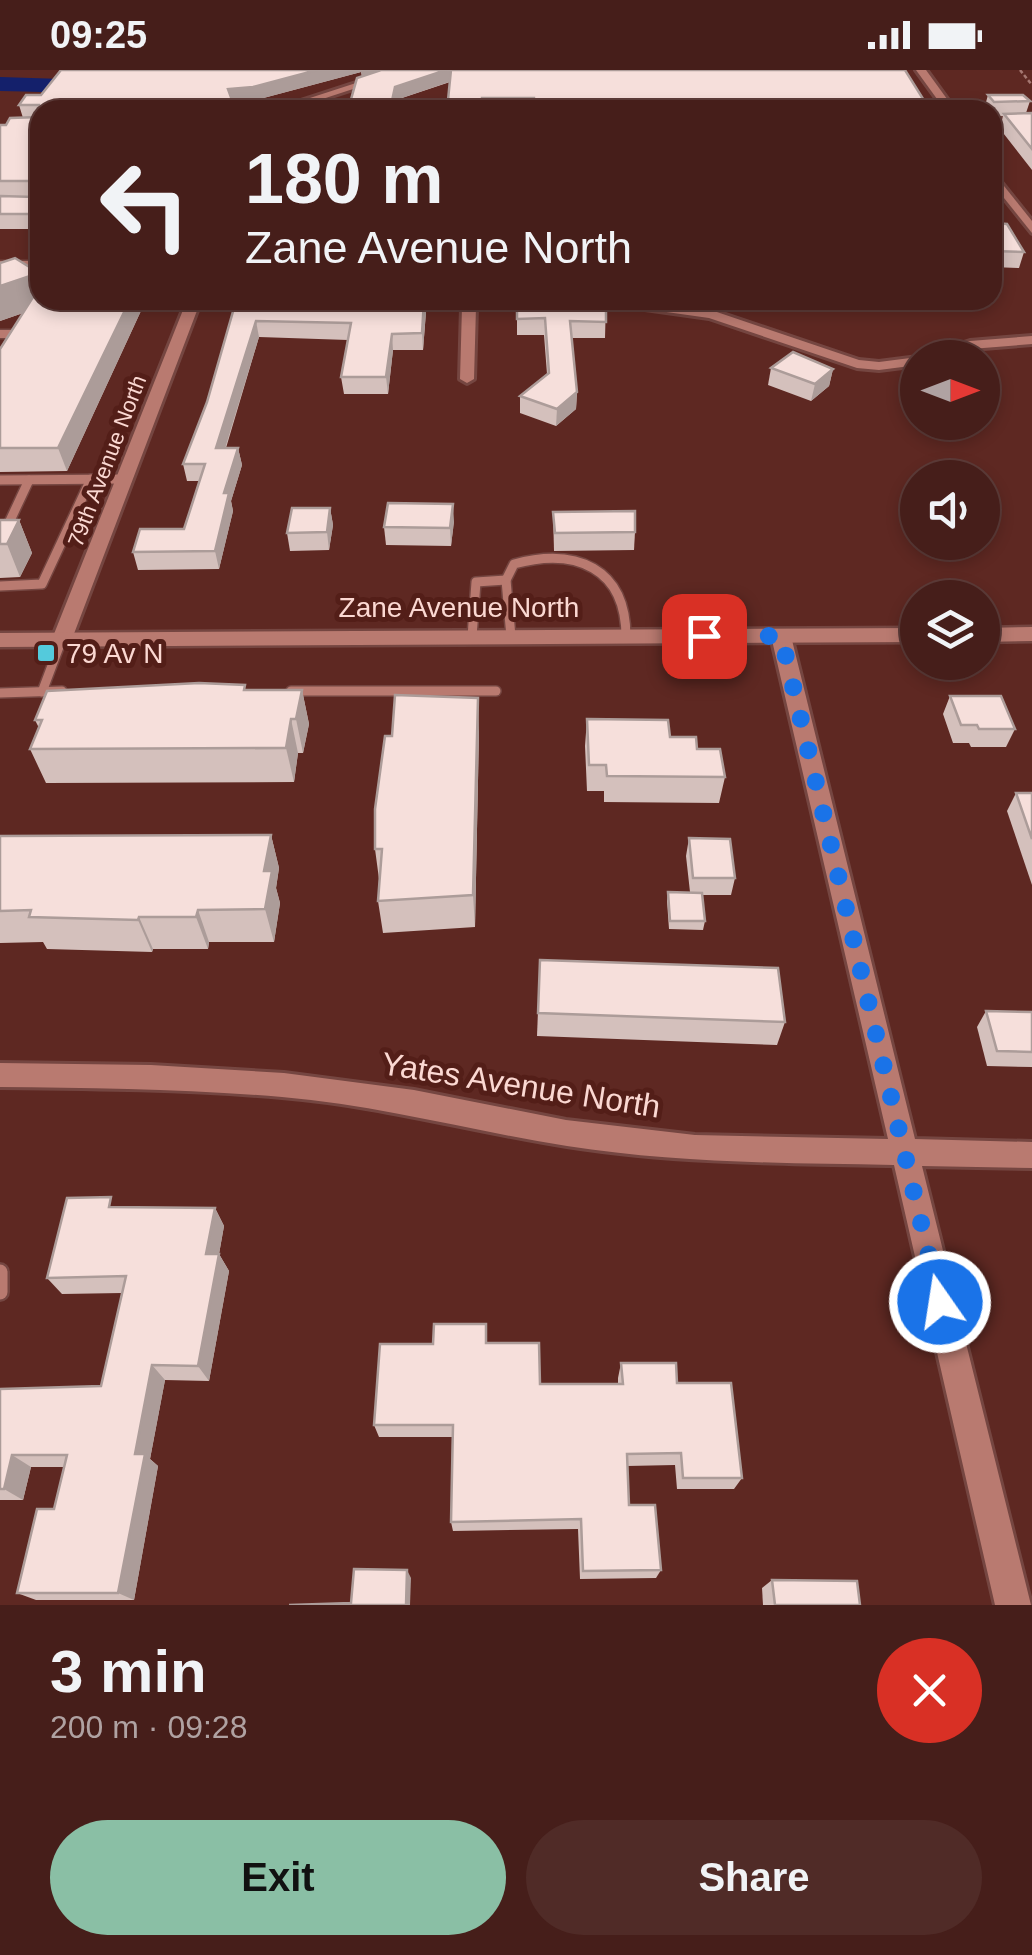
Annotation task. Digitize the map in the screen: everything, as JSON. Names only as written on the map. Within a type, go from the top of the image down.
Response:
[{"type":"main road","points":[[1000,635],[1032,634]]},
{"type":"main road","name":"Zane Avenue North","points":[[0,640],[900,635]]},
{"type":"street","points":[[310,100],[406,70]]},
{"type":"street","points":[[921,70],[943,100]]},
{"type":"street","points":[[1002,122],[1032,122]]},
{"type":"street","points":[[1002,188],[1032,231]]},
{"type":"street","points":[[1012,232],[1032,231]]},
{"type":"street","name":"79th Avenue North","points":[[62,639],[190,310]]},
{"type":"street","points":[[468,310],[468,379]]},
{"type":"street","points":[[688,310],[747,323],[857,364],[900,364]]},
{"type":"street","points":[[1000,343],[1032,340]]},
{"type":"street","points":[[781,636],[1013,1605]]},
{"type":"street","name":"Yates Avenue North","points":[[0,1075],[151,1077],[284,1085],[414,1102],[566,1133],[695,1148],[1032,1155]]},
{"type":"lane","points":[[0,265],[30,264]]},
{"type":"lane","points":[[0,334],[14,334],[0,361]]},
{"type":"lane","points":[[0,480],[124,479]]},
{"type":"lane","points":[[0,542],[29,480]]},
{"type":"lane","points":[[0,586],[42,584],[91,480]]},
{"type":"lane","points":[[0,509],[16,509]]},
{"type":"lane","points":[[511,637],[506,580],[514,564],[531,558],[573,560],[592,568],[620,593],[626,636]]},
{"type":"lane","points":[[472,637],[476,582],[506,580]]},
{"type":"lane","points":[[42,692],[62,639]]},
{"type":"lane","points":[[282,691],[496,690]]},
{"type":"lane","points":[[0,705],[2,692],[75,692]]},
{"type":"lane","points":[[0,1272],[0,1292]]},
{"type":"path","points":[[1020,70],[1031,71]]},
{"type":"path","points":[[1020,70],[1032,85]]},
{"type":"building","points":[[61,70],[317,70],[253,87],[228,89],[232,100],[30,100],[30,105],[19,105],[26,95],[41,95]]},
{"type":"building","points":[[381,70],[446,70],[395,87],[392,100],[351,100],[357,78]]},
{"type":"building","points":[[451,70],[905,70],[924,100],[482,98],[448,100]]},
{"type":"building","points":[[988,95],[1023,95],[1030,101],[1002,102]]},
{"type":"building","points":[[1032,113],[1032,149],[1004,114]]},
{"type":"building","points":[[30,117],[30,181],[0,181],[0,125],[6,125],[10,118]]},
{"type":"building","points":[[0,196],[30,197],[30,214],[0,214]]},
{"type":"building","points":[[1002,224],[1007,224],[1024,252],[1002,251]]},
{"type":"building","points":[[15,258],[30,267],[30,276],[0,286],[0,263]]},
{"type":"building","points":[[30,302],[30,310],[125,310],[58,448],[0,448],[0,349]]},
{"type":"building","points":[[233,310],[423,310],[422,333],[392,334],[386,377],[341,377],[351,323],[256,321],[216,448],[238,448],[224,493],[229,493],[215,551],[133,552],[140,529],[184,529],[205,464],[183,464],[207,402]]},
{"type":"building","points":[[517,310],[606,310],[606,322],[570,321],[577,392],[557,409],[520,396],[549,373],[545,318],[517,319]]},
{"type":"building","points":[[793,352],[833,369],[815,384],[771,368]]},
{"type":"building","points":[[388,503],[453,504],[450,528],[384,527]]},
{"type":"building","points":[[292,508],[330,508],[327,532],[287,533]]},
{"type":"building","points":[[635,511],[635,532],[555,533],[553,512]]},
{"type":"building","points":[[0,520],[19,520],[7,544],[0,544]]},
{"type":"building","points":[[199,683],[245,685],[244,690],[302,690],[286,748],[30,749],[42,720],[35,720],[47,691]]},
{"type":"building","points":[[395,695],[478,698],[473,895],[378,901],[382,849],[375,849],[375,809],[385,736],[392,736]]},
{"type":"building","points":[[950,696],[1001,696],[1015,729],[961,725]]},
{"type":"building","points":[[587,719],[668,720],[670,737],[696,737],[697,749],[720,749],[725,777],[607,776],[606,765],[589,765]]},
{"type":"building","points":[[1016,793],[1032,793],[1032,839]]},
{"type":"building","points":[[271,835],[264,871],[272,871],[265,909],[198,910],[196,917],[138,920],[29,917],[31,910],[0,911],[0,836]]},
{"type":"building","points":[[689,838],[730,839],[735,878],[693,878]]},
{"type":"building","points":[[668,892],[702,893],[705,921],[670,921]]},
{"type":"building","points":[[540,960],[778,968],[785,1022],[538,1013]]},
{"type":"building","points":[[986,1011],[1032,1012],[1032,1052],[997,1051]]},
{"type":"building","points":[[111,1197],[109,1207],[215,1208],[206,1254],[219,1254],[198,1366],[152,1365],[135,1454],[145,1454],[118,1593],[17,1593],[37,1509],[54,1509],[67,1455],[12,1455],[4,1489],[0,1489],[0,1389],[101,1386],[126,1276],[47,1278],[67,1198]]},
{"type":"building","points":[[434,1324],[486,1324],[486,1343],[539,1343],[540,1384],[623,1384],[621,1363],[676,1363],[677,1383],[731,1383],[742,1478],[683,1478],[681,1453],[627,1454],[629,1505],[655,1505],[661,1570],[583,1571],[581,1519],[451,1522],[453,1425],[374,1425],[380,1344],[433,1344]]},
{"type":"building","points":[[354,1569],[407,1570],[406,1605],[289,1605],[351,1603]]},
{"type":"building","points":[[772,1580],[857,1581],[860,1605],[775,1605]]},
{"type":"waterway","points":[[0,84],[157,86],[249,70]]},
{"type":"place","name":"79 Av N","points":[[46,653]]},
{"type":"route","points":[[704,636],[781,636],[940,1302]]}]
